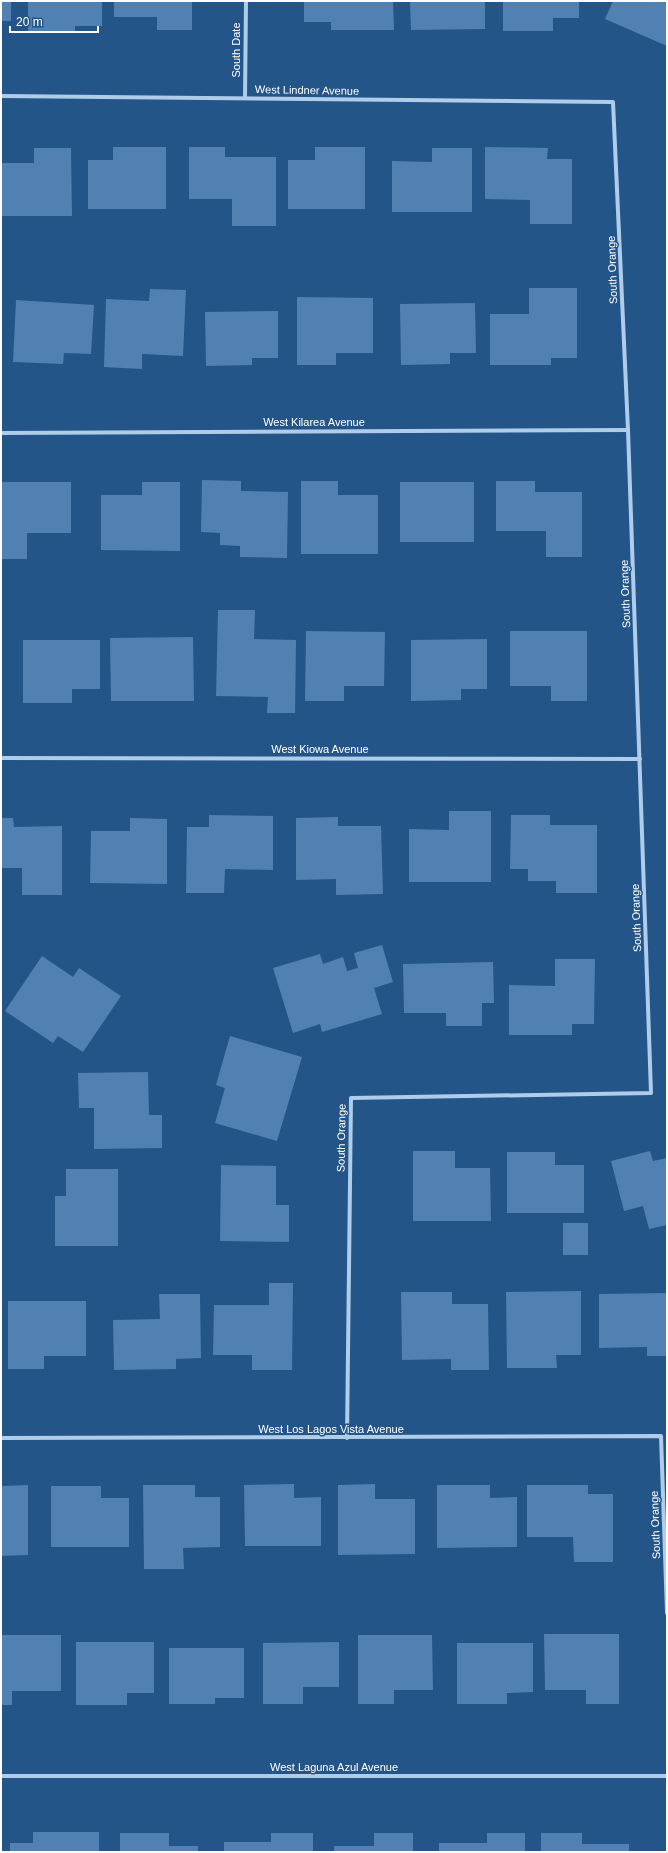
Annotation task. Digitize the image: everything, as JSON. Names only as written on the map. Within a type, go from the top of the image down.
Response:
[{"type":"street","name":"South Date","points":[[245,98],[246,1]]},
{"type":"street","name":"West Lindner Avenue","points":[[1,96],[613,102]]},
{"type":"street","name":"South Orange","points":[[347,1438],[351,1098],[651,1093],[628,430],[613,102]]},
{"type":"street","name":"West Kilarea Avenue","points":[[1,433],[628,430]]},
{"type":"street","name":"West Kiowa Avenue","points":[[1,758],[640,759]]},
{"type":"street","name":"South Orange","points":[[661,1436],[667,1613]]},
{"type":"street","name":"West Los Lagos Vista Avenue","points":[[1,1438],[661,1436]]},
{"type":"street","name":"West Laguna Azul Avenue","points":[[1,1776],[667,1776]]},
{"type":"building","points":[[1,1],[11,1],[11,21],[1,21]]},
{"type":"building","points":[[28,1],[102,1],[102,26],[75,26],[75,32],[28,32]]},
{"type":"building","points":[[114,1],[192,1],[192,30],[157,30],[157,17],[114,17]]},
{"type":"building","points":[[304,1],[393,1],[394,30],[331,30],[331,22],[304,22]]},
{"type":"building","points":[[410,1],[485,1],[485,29],[411,30]]},
{"type":"building","points":[[503,1],[579,1],[579,18],[553,18],[553,31],[503,31]]},
{"type":"building","points":[[613,1],[667,1],[667,46],[605,19]]},
{"type":"building","points":[[113,147],[166,147],[166,209],[88,209],[88,160],[113,160]]},
{"type":"building","points":[[189,147],[225,147],[225,157],[276,157],[276,226],[232,226],[232,199],[189,199]]},
{"type":"building","points":[[315,147],[365,147],[365,209],[288,209],[288,160],[315,160]]},
{"type":"building","points":[[485,147],[548,148],[547,159],[572,159],[572,224],[530,224],[530,200],[485,199]]},
{"type":"building","points":[[34,148],[71,148],[72,216],[1,216],[1,163],[34,163]]},
{"type":"building","points":[[432,148],[472,148],[472,212],[392,212],[392,161],[432,162]]},
{"type":"building","points":[[529,288],[577,288],[577,358],[551,358],[551,365],[490,365],[490,314],[529,314]]},
{"type":"building","points":[[150,289],[186,290],[183,356],[142,354],[142,369],[104,367],[106,299],[149,301]]},
{"type":"building","points":[[297,297],[373,298],[373,353],[336,353],[336,365],[297,365]]},
{"type":"building","points":[[16,300],[94,305],[91,354],[64,353],[63,364],[13,362]]},
{"type":"building","points":[[475,303],[476,353],[450,353],[450,364],[401,365],[400,304]]},
{"type":"building","points":[[278,311],[278,358],[252,358],[252,365],[206,366],[205,312]]},
{"type":"building","points":[[202,480],[241,481],[241,491],[288,492],[287,558],[240,557],[240,546],[220,545],[220,533],[201,532]]},
{"type":"building","points":[[301,481],[338,481],[338,495],[378,495],[378,554],[301,554]]},
{"type":"building","points":[[496,481],[535,481],[535,492],[582,492],[582,557],[546,557],[546,531],[496,531]]},
{"type":"building","points":[[1,482],[71,482],[71,533],[27,533],[27,559],[1,559]]},
{"type":"building","points":[[142,482],[180,482],[180,551],[101,550],[101,495],[142,495]]},
{"type":"building","points":[[400,482],[474,482],[474,542],[400,542]]},
{"type":"building","points":[[218,610],[255,610],[254,639],[296,640],[295,713],[267,713],[268,697],[216,696]]},
{"type":"building","points":[[306,631],[385,632],[384,686],[344,686],[344,701],[305,701]]},
{"type":"building","points":[[510,631],[587,631],[587,701],[551,701],[551,686],[510,686]]},
{"type":"building","points":[[193,637],[194,701],[111,701],[110,638]]},
{"type":"building","points":[[487,639],[487,689],[461,689],[461,700],[411,701],[411,640]]},
{"type":"building","points":[[23,640],[100,640],[100,689],[72,689],[72,703],[23,703]]},
{"type":"building","points":[[449,811],[491,811],[491,882],[409,882],[409,829],[449,830]]},
{"type":"building","points":[[209,815],[273,816],[273,870],[225,869],[224,893],[186,893],[187,827],[209,827]]},
{"type":"building","points":[[511,815],[550,815],[550,825],[597,825],[597,893],[556,893],[556,881],[528,881],[528,869],[510,869]]},
{"type":"building","points":[[338,817],[338,826],[381,826],[383,894],[336,895],[336,879],[296,880],[296,818]]},
{"type":"building","points":[[1,818],[13,818],[14,827],[62,826],[62,895],[22,895],[22,868],[1,868]]},
{"type":"building","points":[[130,818],[167,819],[167,884],[90,883],[91,831],[130,831]]},
{"type":"building","points":[[382,945],[393,982],[374,988],[382,1014],[322,1032],[320,1024],[293,1033],[273,968],[320,954],[323,964],[343,957],[347,971],[358,968],[354,953]]},
{"type":"building","points":[[42,956],[73,977],[79,968],[121,996],[83,1052],[58,1036],[53,1043],[5,1011]]},
{"type":"building","points":[[555,959],[595,959],[594,1024],[572,1024],[572,1035],[509,1035],[509,985],[555,986]]},
{"type":"building","points":[[493,962],[494,1003],[482,1003],[482,1026],[446,1026],[446,1013],[404,1013],[403,964]]},
{"type":"building","points":[[230,1036],[302,1057],[277,1141],[215,1123],[225,1088],[216,1085]]},
{"type":"building","points":[[148,1072],[149,1115],[162,1115],[162,1148],[94,1149],[94,1108],[79,1108],[78,1073]]},
{"type":"building","points":[[413,1151],[455,1151],[455,1168],[490,1168],[491,1221],[413,1221]]},
{"type":"building","points":[[650,1151],[653,1161],[667,1158],[667,1225],[649,1229],[643,1206],[624,1211],[611,1161]]},
{"type":"building","points":[[507,1152],[555,1152],[555,1165],[584,1165],[584,1213],[507,1213]]},
{"type":"building","points":[[221,1165],[276,1166],[276,1205],[289,1205],[289,1242],[220,1241]]},
{"type":"building","points":[[66,1169],[118,1169],[118,1246],[55,1246],[55,1196],[66,1196]]},
{"type":"building","points":[[563,1223],[588,1223],[588,1255],[563,1255]]},
{"type":"building","points":[[269,1283],[293,1283],[292,1370],[252,1370],[252,1355],[213,1355],[214,1305],[269,1305]]},
{"type":"building","points":[[581,1291],[581,1355],[556,1355],[557,1368],[507,1368],[506,1292]]},
{"type":"building","points":[[401,1292],[452,1292],[452,1304],[488,1304],[489,1370],[451,1370],[451,1359],[402,1360]]},
{"type":"building","points":[[667,1293],[667,1356],[647,1356],[647,1347],[599,1348],[599,1294]]},
{"type":"building","points":[[159,1294],[200,1294],[201,1358],[176,1359],[176,1369],[114,1370],[113,1320],[160,1319]]},
{"type":"building","points":[[8,1301],[86,1301],[86,1356],[44,1356],[44,1369],[8,1369]]},
{"type":"building","points":[[294,1484],[294,1498],[321,1497],[321,1546],[245,1546],[244,1485]]},
{"type":"building","points":[[375,1484],[375,1499],[415,1499],[415,1554],[338,1555],[338,1485]]},
{"type":"building","points":[[28,1485],[28,1555],[1,1556],[1,1486]]},
{"type":"building","points":[[143,1485],[195,1485],[195,1497],[220,1497],[220,1547],[183,1548],[184,1569],[144,1569]]},
{"type":"building","points":[[437,1485],[490,1485],[490,1498],[517,1497],[517,1547],[437,1548]]},
{"type":"building","points":[[527,1485],[588,1485],[588,1494],[613,1494],[613,1562],[574,1562],[573,1537],[527,1537]]},
{"type":"building","points":[[51,1486],[101,1486],[101,1498],[129,1498],[129,1547],[51,1547]]},
{"type":"building","points":[[544,1634],[619,1634],[619,1704],[586,1704],[586,1690],[545,1690]]},
{"type":"building","points":[[1,1635],[61,1635],[61,1691],[12,1691],[12,1705],[1,1705]]},
{"type":"building","points":[[358,1635],[432,1635],[433,1690],[394,1690],[394,1704],[358,1704]]},
{"type":"building","points":[[76,1642],[154,1642],[154,1693],[127,1693],[127,1705],[76,1705]]},
{"type":"building","points":[[339,1642],[339,1687],[303,1687],[303,1704],[263,1704],[263,1643]]},
{"type":"building","points":[[457,1643],[533,1643],[533,1692],[507,1693],[507,1704],[457,1704]]},
{"type":"building","points":[[169,1648],[244,1648],[244,1698],[215,1698],[215,1704],[169,1704]]},
{"type":"building","points":[[33,1832],[99,1832],[99,1852],[10,1852],[10,1843],[33,1843]]},
{"type":"building","points":[[120,1833],[169,1833],[169,1846],[198,1846],[198,1852],[120,1852]]},
{"type":"building","points":[[271,1833],[313,1833],[313,1852],[224,1852],[224,1842],[271,1842]]},
{"type":"building","points":[[374,1833],[413,1833],[413,1852],[334,1852],[334,1846],[374,1846]]},
{"type":"building","points":[[487,1833],[525,1833],[525,1852],[439,1852],[439,1843],[487,1843]]},
{"type":"building","points":[[541,1833],[582,1833],[582,1844],[629,1844],[629,1852],[541,1852]]}]
